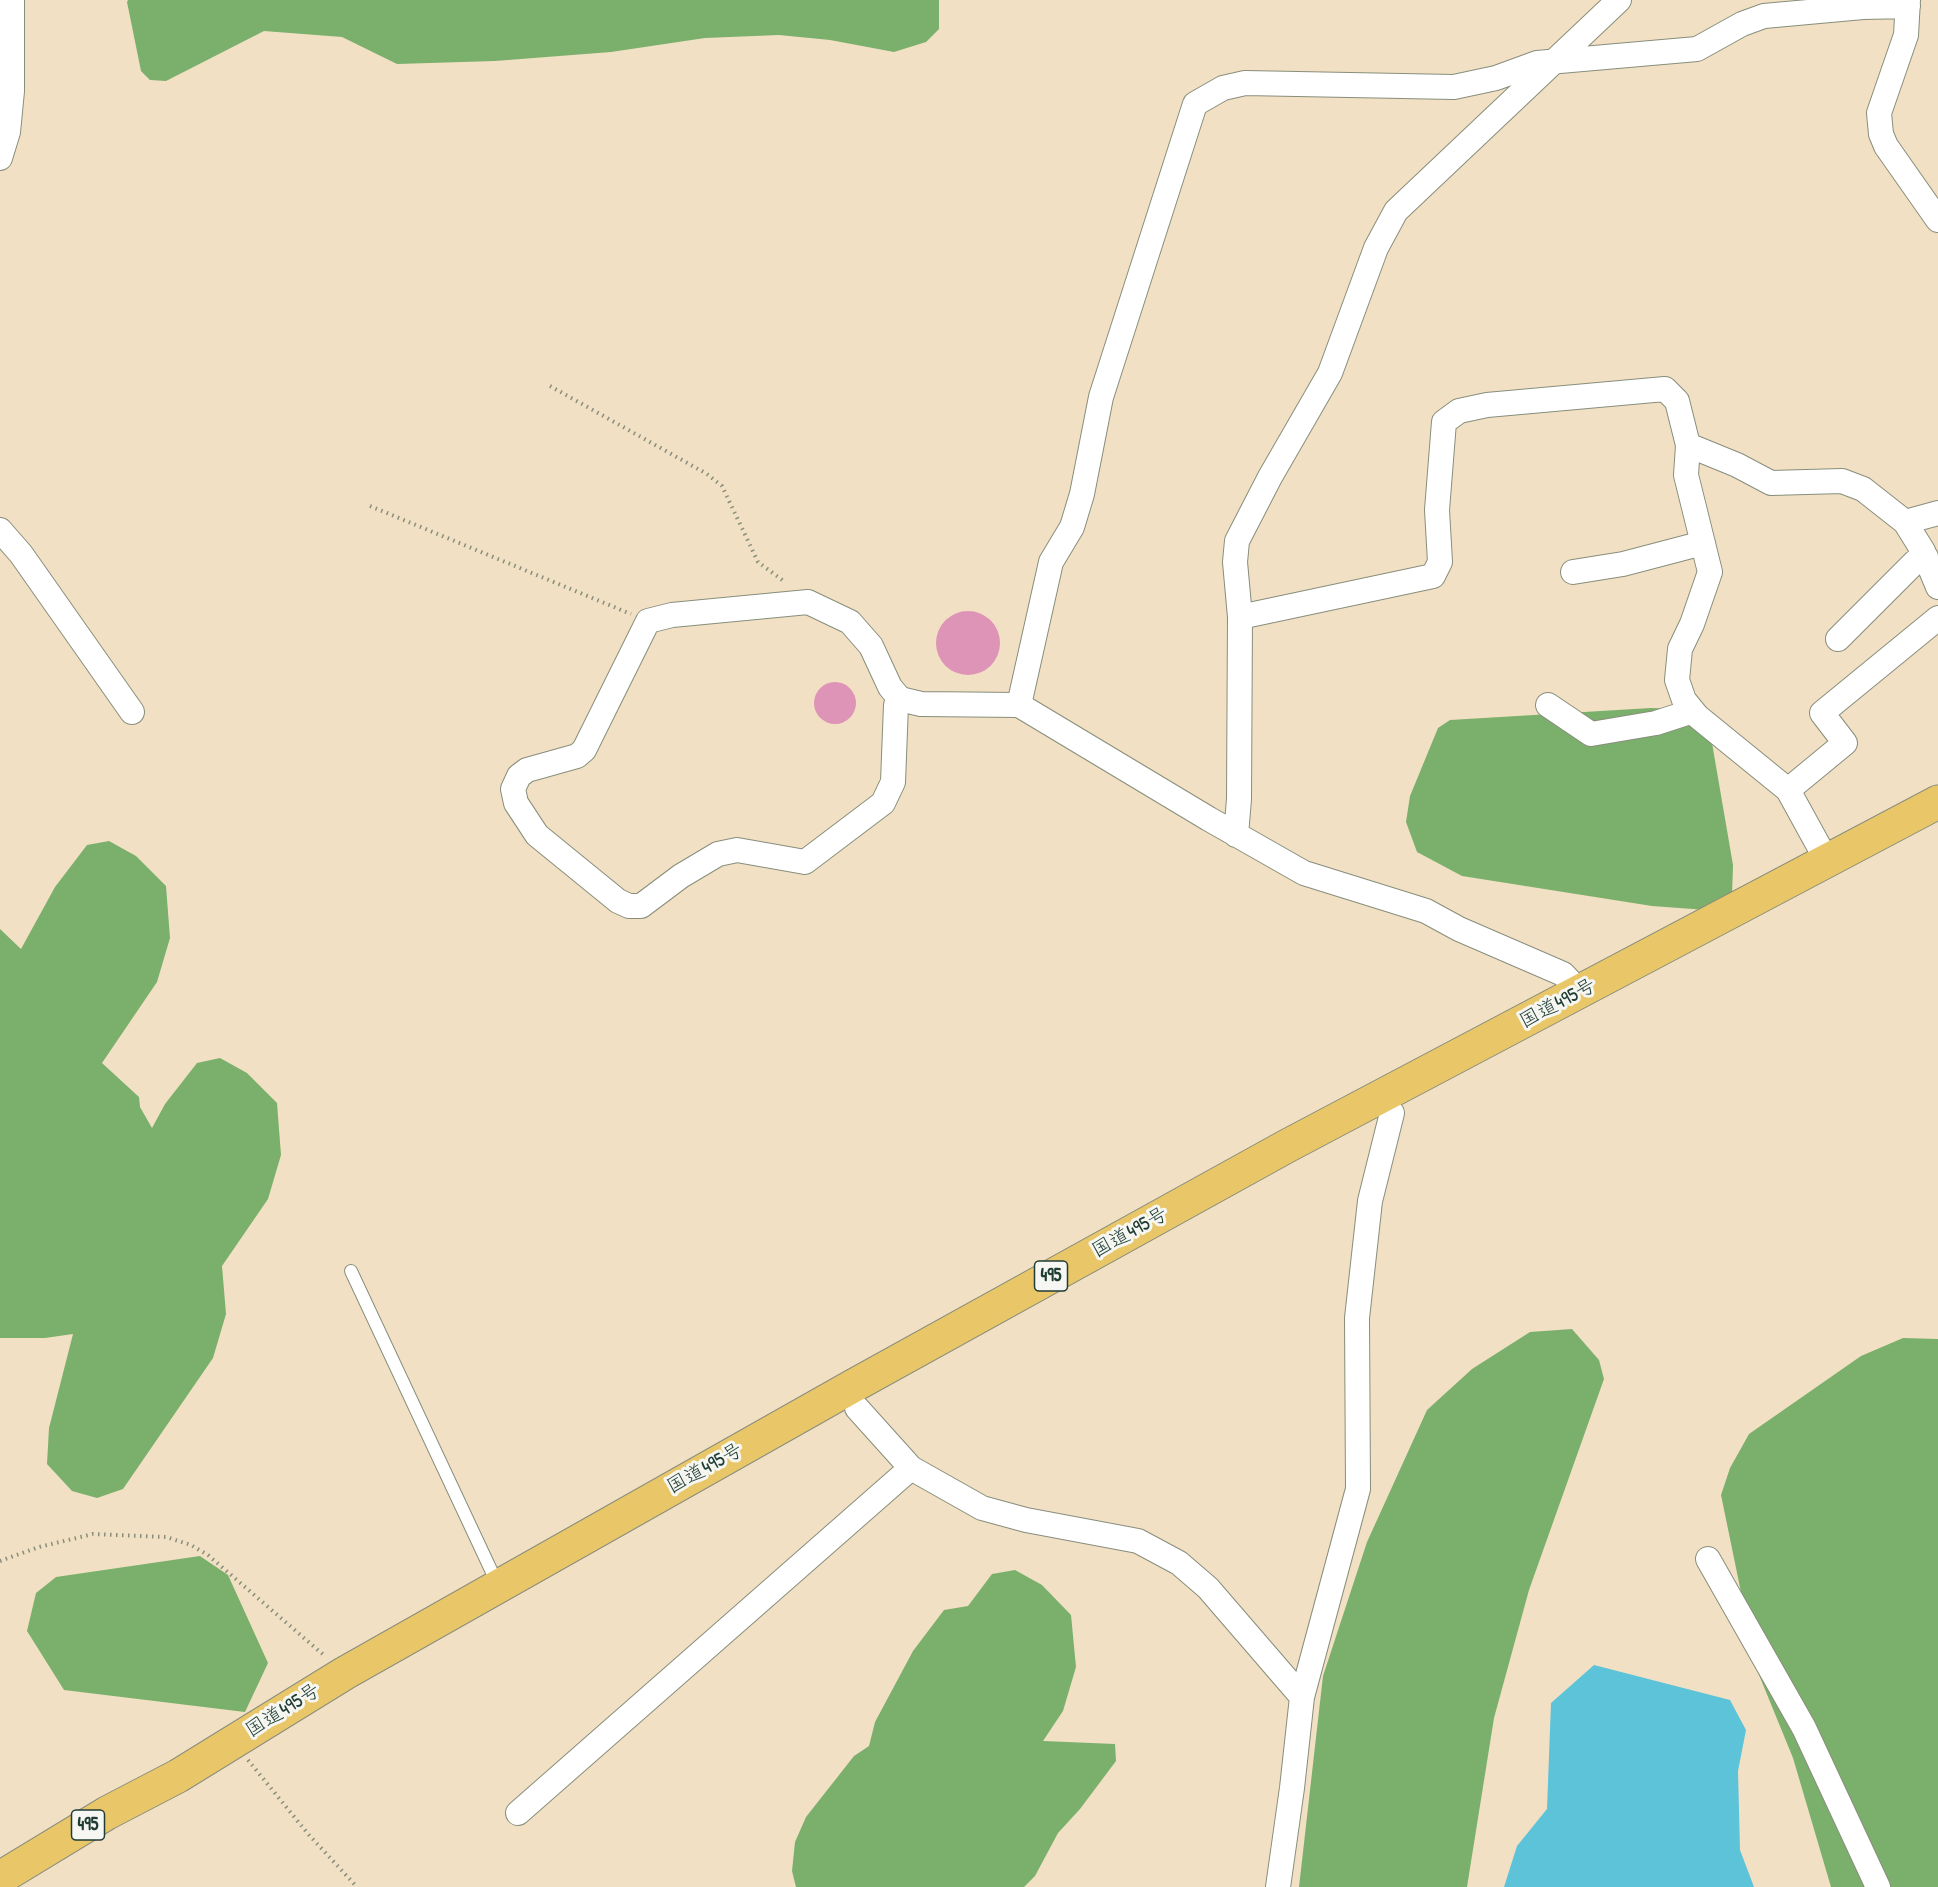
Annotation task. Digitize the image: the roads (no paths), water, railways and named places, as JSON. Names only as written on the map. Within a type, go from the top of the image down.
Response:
[{"type":"highway","name":"国道495号","points":[[0,1878],[107,1813],[178,1776],[345,1673],[853,1386],[1287,1146],[1938,802]]},
{"type":"highway","name":"国道495号","points":[[178,1776],[241,1753],[857,1408],[1392,1113],[1938,823]]},
{"type":"street","points":[[0,158],[8,132],[12,91],[12,0]]},
{"type":"street","points":[[1236,835],[1239,799],[1240,617],[1235,562],[1237,541],[1270,477],[1330,373],[1376,248],[1396,211],[1619,0]]},
{"type":"street","points":[[1019,705],[1051,562],[1072,526],[1082,494],[1101,397],[1195,104],[1223,88],[1245,83],[1454,87],[1556,60],[1697,49],[1742,24],[1764,16],[1908,3],[1906,35],[1879,113],[1881,134],[1886,146],[1938,220]]},
{"type":"street","points":[[1240,617],[1433,576],[1440,562],[1437,510],[1444,422],[1458,411],[1487,405],[1665,389],[1677,401],[1688,445],[1686,475],[1710,572],[1692,624],[1680,649],[1677,680],[1684,699],[1693,711],[1788,790],[1827,861]]},
{"type":"street","points":[[1688,445],[1737,465],[1771,483],[1842,481],[1863,489],[1905,522],[1926,557],[1938,587]]},
{"type":"street","points":[[1905,522],[1938,513]]},
{"type":"street","points":[[0,530],[21,554],[132,712]]},
{"type":"street","points":[[1573,572],[1623,564],[1703,543]]},
{"type":"street","points":[[1838,639],[1915,562],[1926,557]]},
{"type":"street","points":[[900,699],[896,705],[893,782],[883,803],[805,862],[737,850],[718,854],[681,876],[641,906],[629,906],[618,901],[537,835],[516,803],[513,789],[519,776],[527,770],[577,756],[584,750],[648,621],[672,615],[808,602],[850,622],[871,646],[890,687],[900,699],[921,704],[1019,705],[1304,873],[1426,911],[1459,929],[1563,974],[1580,992]]},
{"type":"street","points":[[1788,790],[1845,743],[1822,712],[1938,618]]},
{"type":"street","points":[[1548,705],[1591,734],[1656,723],[1693,711]]},
{"type":"street","points":[[1278,1887],[1293,1788],[1302,1697],[1359,1489],[1357,1318],[1371,1201],[1392,1113]]},
{"type":"street","points":[[857,1408],[911,1468],[982,1508],[1026,1520],[1138,1541],[1179,1563],[1208,1587],[1302,1697]]},
{"type":"street","points":[[518,1813],[911,1468]]},
{"type":"street","points":[[1708,1559],[1804,1728],[1878,1887]]},
{"type":"lane","points":[[351,1271],[498,1586]]},
{"type":"water","points":[[1594,1665],[1730,1700],[1746,1730],[1738,1771],[1740,1850],[1754,1887],[1504,1887],[1517,1846],[1547,1809],[1551,1703]]}]
